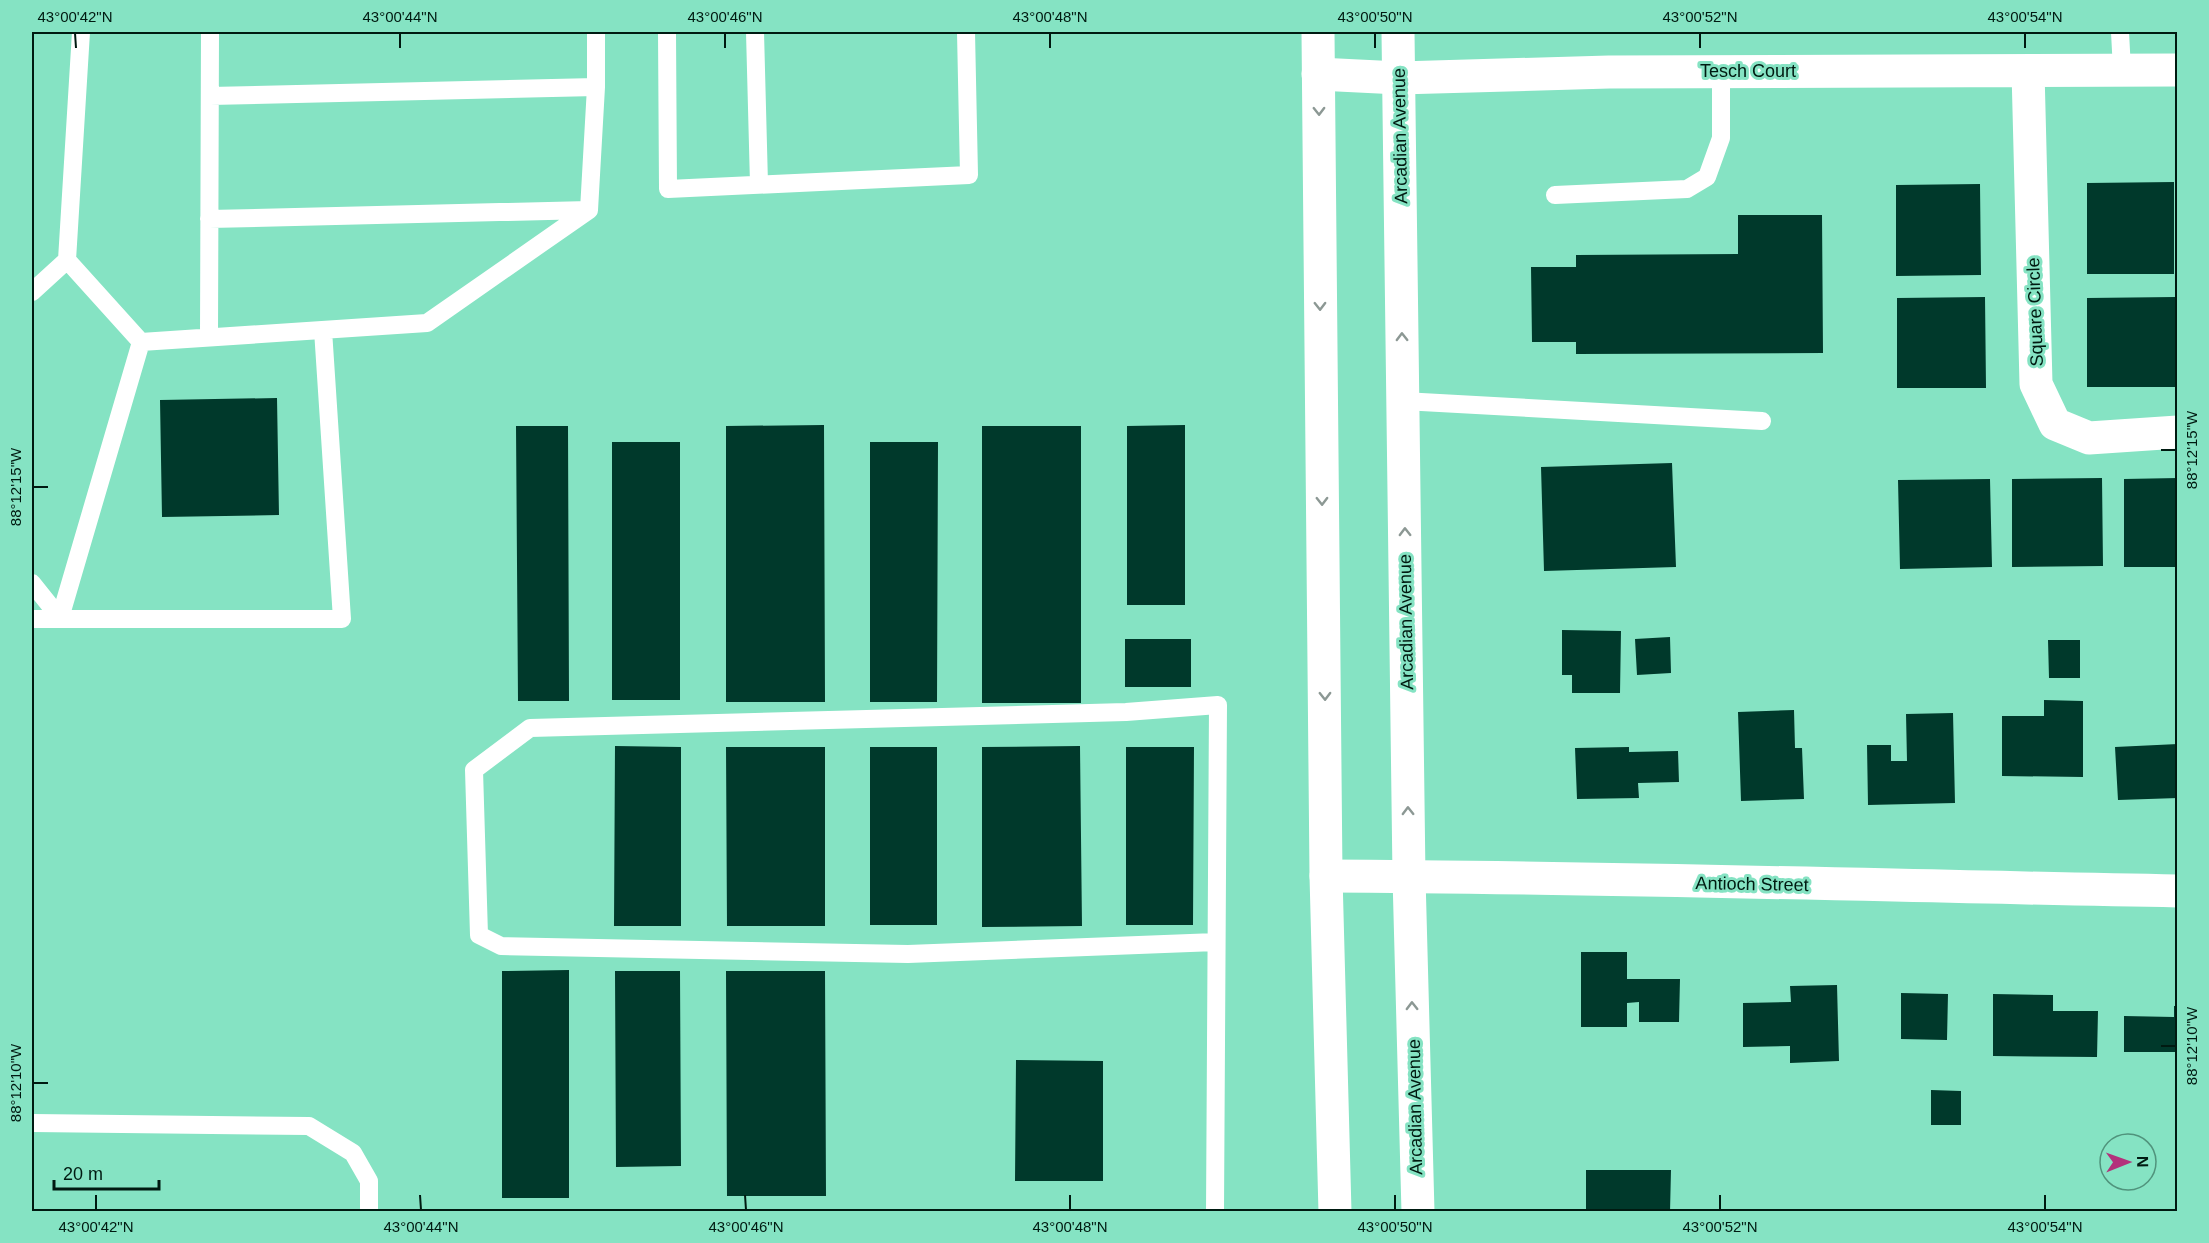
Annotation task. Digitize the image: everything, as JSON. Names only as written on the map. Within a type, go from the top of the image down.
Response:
[{"type":"main road","points":[[1318,32],[1326,876],[1335,1212]]},
{"type":"main road","name":"Arcadian Avenue","points":[[1398,32],[1409,877],[1418,1212]]},
{"type":"main road","name":"Tesch Court","points":[[1318,74],[1399,78],[1720,71],[2178,70]]},
{"type":"main road","name":"Square Circle","points":[[2028,71],[2037,384],[2055,424],[2089,438],[2178,432]]},
{"type":"main road","name":"Antioch Street","points":[[1326,876],[2178,891]]},
{"type":"lane","points":[[32,292],[67,260],[81,32]]},
{"type":"lane","points":[[209,337],[210,32]]},
{"type":"lane","points":[[589,210],[596,87],[596,32]]},
{"type":"lane","points":[[667,32],[668,189],[969,175],[966,32]]},
{"type":"lane","points":[[755,32],[759,184]]},
{"type":"lane","points":[[2120,32],[2122,70]]},
{"type":"lane","points":[[1556,195],[1687,189],[1707,177],[1720,138],[1720,71]]},
{"type":"lane","points":[[210,96],[596,87]]},
{"type":"lane","points":[[141,342],[427,323],[589,210]]},
{"type":"lane","points":[[209,219],[589,210]]},
{"type":"lane","points":[[67,260],[141,342]]},
{"type":"lane","points":[[32,619],[342,620],[323,330]]},
{"type":"lane","points":[[60,618],[141,342]]},
{"type":"lane","points":[[1403,401],[1762,421]]},
{"type":"lane","points":[[32,583],[60,618]]},
{"type":"lane","points":[[1215,1212],[1218,705],[1126,712],[530,728],[474,770],[479,935],[501,946],[908,954],[1216,942]]},
{"type":"lane","points":[[32,1123],[309,1125],[353,1153],[369,1181],[369,1212]]},
{"type":"building","points":[[2174,182],[2174,274],[2087,274],[2087,183]]},
{"type":"building","points":[[1980,184],[1981,275],[1896,276],[1896,185]]},
{"type":"building","points":[[1738,215],[1822,215],[1823,353],[1576,354],[1576,342],[1532,342],[1531,267],[1576,267],[1576,255],[1738,254]]},
{"type":"building","points":[[1985,297],[1986,388],[1897,388],[1897,298]]},
{"type":"building","points":[[2175,297],[2175,387],[2087,387],[2087,298]]},
{"type":"building","points":[[277,398],[279,515],[162,517],[160,400]]},
{"type":"building","points":[[824,425],[825,702],[726,702],[726,426]]},
{"type":"building","points":[[1185,425],[1185,605],[1127,605],[1127,426]]},
{"type":"building","points":[[516,426],[568,426],[569,701],[518,701]]},
{"type":"building","points":[[982,426],[1081,426],[1081,703],[982,703]]},
{"type":"building","points":[[612,442],[680,442],[680,700],[612,700]]},
{"type":"building","points":[[870,442],[938,442],[937,702],[870,702]]},
{"type":"building","points":[[1672,463],[1676,567],[1544,571],[1541,467]]},
{"type":"building","points":[[2102,478],[2103,566],[2012,567],[2012,479]]},
{"type":"building","points":[[2178,478],[2178,567],[2124,567],[2124,479]]},
{"type":"building","points":[[1990,479],[1992,567],[1900,569],[1898,480]]},
{"type":"building","points":[[1562,630],[1621,631],[1620,693],[1572,693],[1572,675],[1562,675]]},
{"type":"building","points":[[1670,637],[1671,673],[1637,675],[1635,639]]},
{"type":"building","points":[[1125,639],[1191,639],[1191,687],[1125,687]]},
{"type":"building","points":[[2048,640],[2080,640],[2080,678],[2049,678]]},
{"type":"building","points":[[2044,700],[2083,701],[2083,777],[2002,776],[2002,716],[2044,716]]},
{"type":"building","points":[[1794,710],[1795,748],[1802,748],[1804,799],[1741,801],[1738,712]]},
{"type":"building","points":[[1953,713],[1955,803],[1868,805],[1867,745],[1891,745],[1891,761],[1907,761],[1906,714]]},
{"type":"building","points":[[2178,744],[2178,798],[2118,800],[2115,747]]},
{"type":"building","points":[[615,746],[681,747],[681,926],[614,926]]},
{"type":"building","points":[[1080,746],[1082,926],[982,927],[982,747]]},
{"type":"building","points":[[726,747],[825,747],[825,926],[727,926]]},
{"type":"building","points":[[870,747],[937,747],[937,925],[870,925]]},
{"type":"building","points":[[1126,747],[1194,747],[1193,925],[1126,925]]},
{"type":"building","points":[[1629,747],[1629,752],[1678,751],[1679,782],[1638,783],[1639,798],[1577,799],[1575,748]]},
{"type":"building","points":[[1581,952],[1627,952],[1627,979],[1680,979],[1679,1022],[1639,1022],[1639,1002],[1627,1003],[1627,1027],[1581,1027]]},
{"type":"building","points":[[569,970],[569,1198],[502,1198],[502,971]]},
{"type":"building","points":[[615,971],[680,971],[681,1166],[616,1167]]},
{"type":"building","points":[[726,971],[825,971],[826,1196],[727,1196]]},
{"type":"building","points":[[1837,985],[1839,1061],[1790,1063],[1790,1046],[1743,1047],[1743,1003],[1791,1002],[1790,986]]},
{"type":"building","points":[[1901,993],[1948,994],[1947,1040],[1901,1039]]},
{"type":"building","points":[[1993,994],[2053,995],[2053,1011],[2098,1011],[2097,1057],[1993,1056]]},
{"type":"building","points":[[2174,1006],[2178,1006],[2178,1052],[2124,1052],[2124,1016],[2174,1017]]},
{"type":"building","points":[[1016,1060],[1103,1061],[1103,1181],[1015,1181]]},
{"type":"building","points":[[1931,1090],[1961,1091],[1961,1125],[1931,1125]]},
{"type":"building","points":[[1586,1170],[1671,1170],[1670,1212],[1586,1212]]}]
